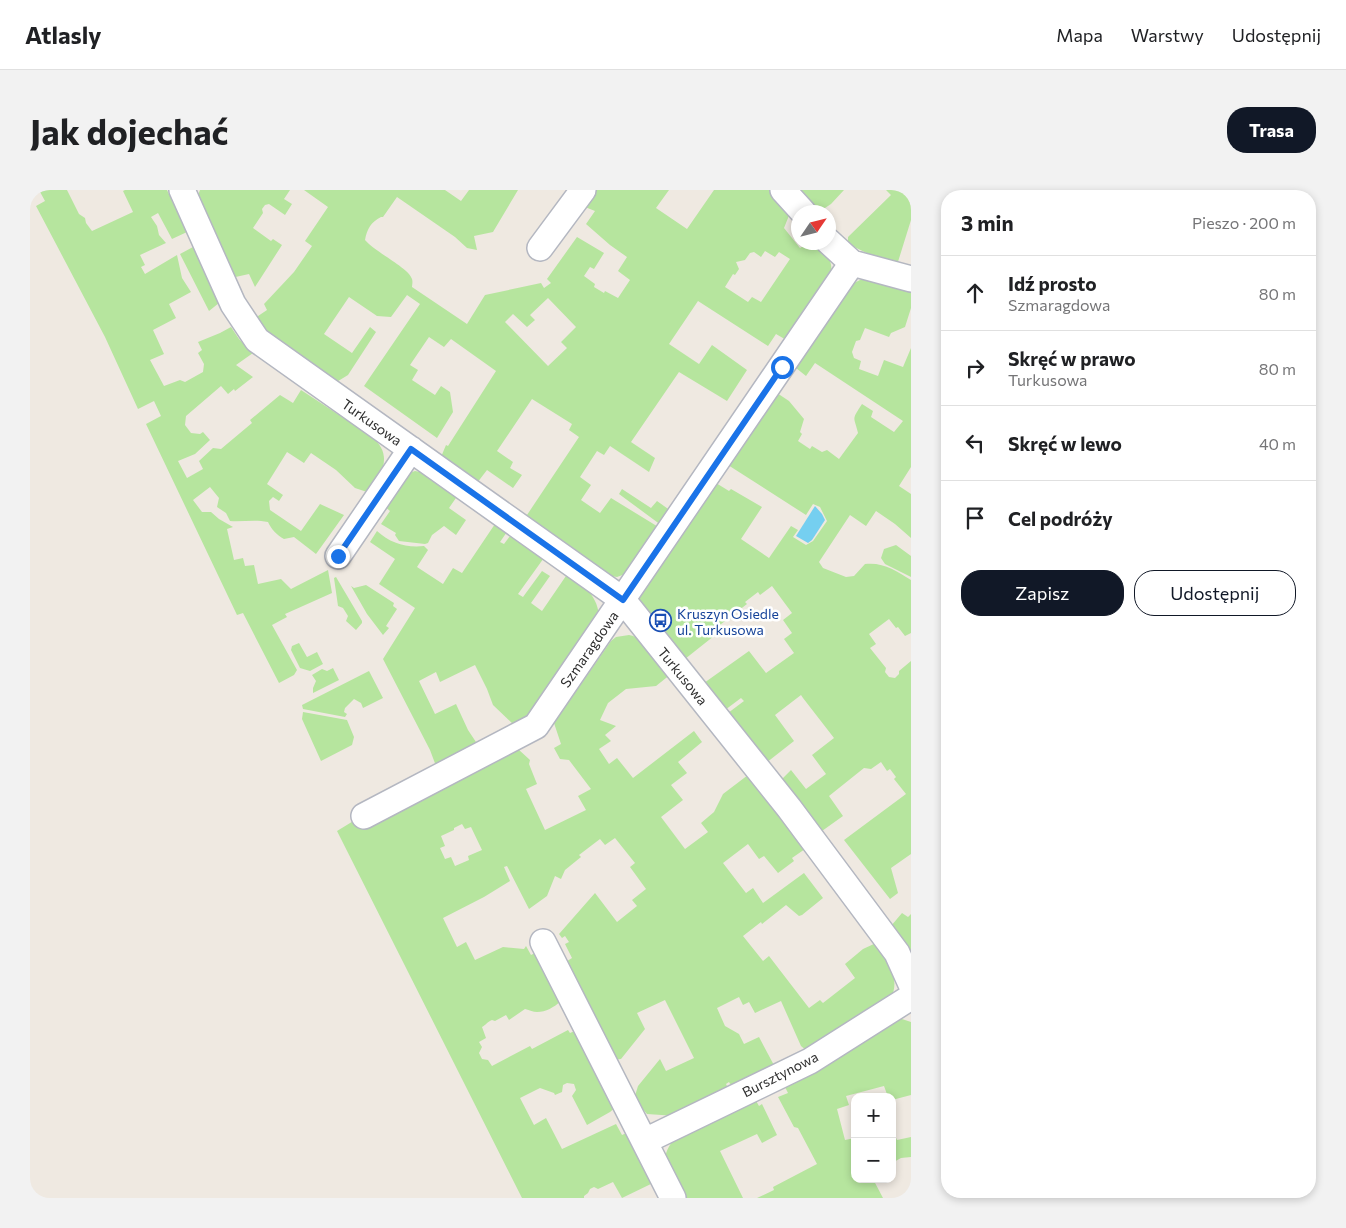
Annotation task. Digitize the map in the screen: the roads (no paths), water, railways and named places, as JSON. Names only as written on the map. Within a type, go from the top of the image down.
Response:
[{"type":"street","name":"Turkusowa","points":[[182,190],[234,304],[257,340],[623,600],[812,838],[897,953],[911,984]]},
{"type":"street","points":[[540,248],[582,190]]},
{"type":"street","points":[[783,190],[796,205]]},
{"type":"street","points":[[836,248],[852,263],[911,279]]},
{"type":"street","name":"Szmaragdowa","points":[[364,816],[536,726],[852,263]]},
{"type":"street","points":[[338,556],[411,449]]},
{"type":"street","points":[[544,942],[673,1198]]},
{"type":"street","name":"Bursztynowa","points":[[645,1141],[810,1061],[911,998]]},
{"type":"water","points":[[815,506],[825,520],[808,543],[796,536]]},
{"type":"place","name":"Kruszyn Osiedle ul. Turkusowa","points":[[661,621]]}]
